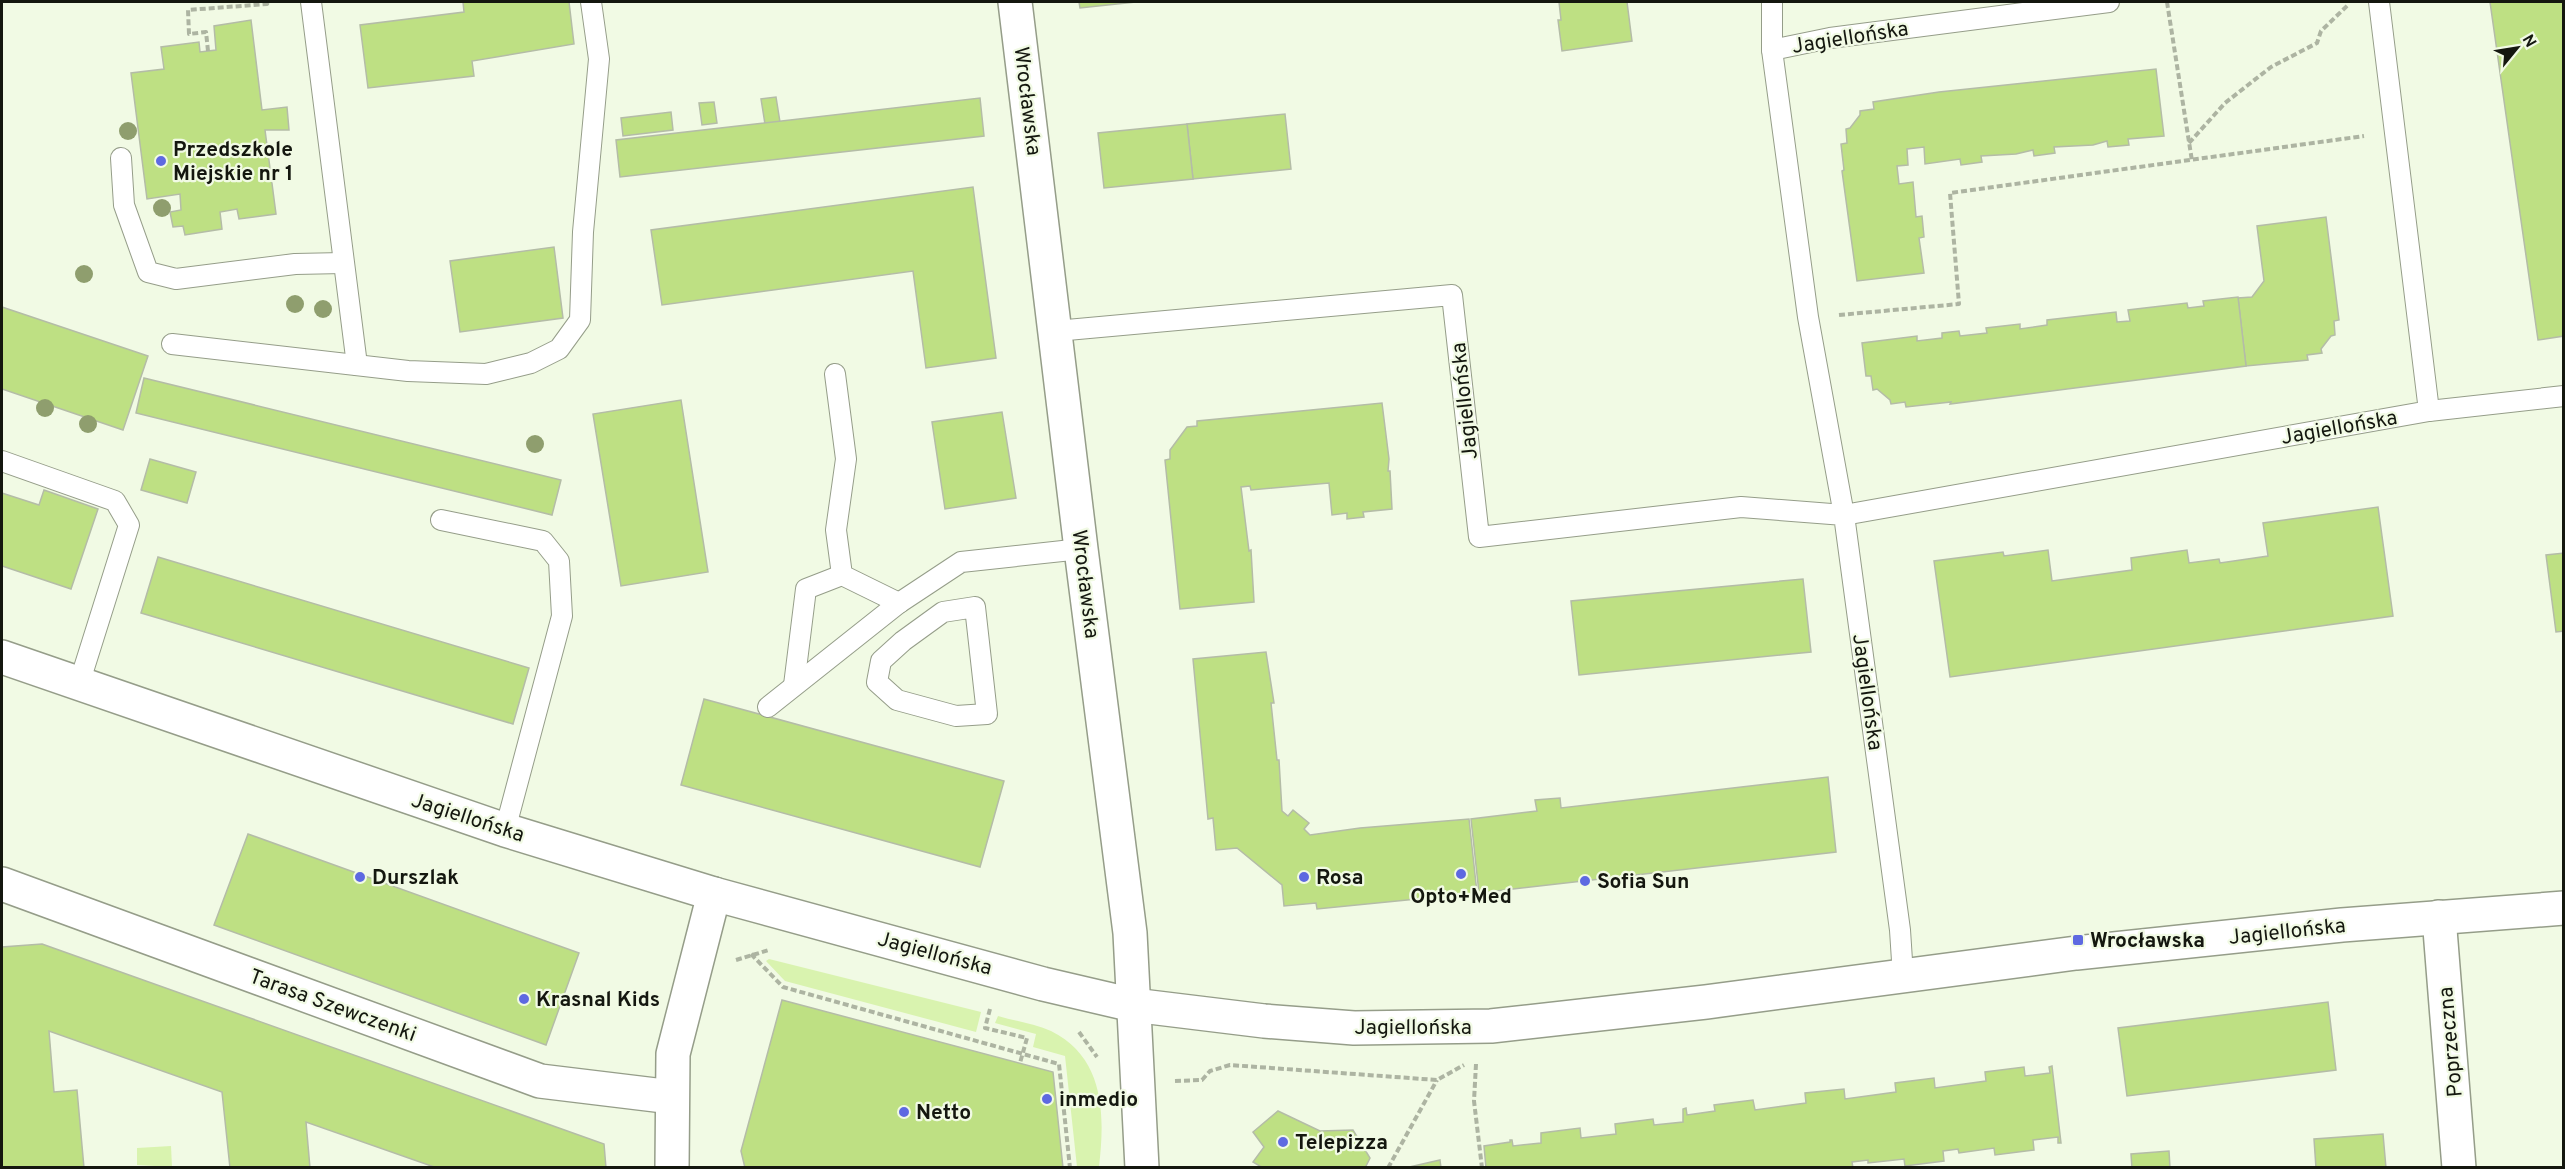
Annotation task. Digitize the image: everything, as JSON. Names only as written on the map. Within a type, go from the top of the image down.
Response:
[{"type":"street","name":"Wrocławska","points":[[1015,2],[1081,549],[1131,933],[1142,1167]]},
{"type":"street","name":"Jagiellońska","points":[[2,657],[505,830],[714,894],[1043,984],[1133,1005],[1264,1022],[1354,1028],[1491,1026],[1706,1002],[2076,953],[2342,925],[2564,908]]},
{"type":"street","name":"Tarasa Szewczenki","points":[[2,884],[540,1081],[672,1097]]},
{"type":"street","points":[[672,1167],[673,1054],[714,894]]},
{"type":"street","name":"Poprzeczna","points":[[2439,917],[2459,1167]]},
{"type":"lane","points":[[311,2],[357,365]]},
{"type":"lane","points":[[172,344],[408,371],[486,374],[531,363],[560,348],[580,320],[584,232],[599,60],[591,2]]},
{"type":"lane","points":[[1772,2],[1772,50]]},
{"type":"lane","name":"Jagiellońska","points":[[1903,976],[1898,918],[1844,515],[1808,317],[1772,50],[1830,38],[2109,2]]},
{"type":"lane","points":[[2379,2],[2429,411]]},
{"type":"lane","points":[[121,158],[124,206],[148,272],[176,279],[295,264],[343,263]]},
{"type":"lane","name":"Jagiellońska","points":[[1056,331],[1452,296],[1479,537],[1742,507],[1844,515],[2429,411],[2564,396]]},
{"type":"lane","points":[[835,374],[846,459],[836,530],[842,575]]},
{"type":"lane","points":[[2,461],[115,501],[129,525],[79,684]]},
{"type":"lane","points":[[441,520],[543,542],[560,561],[562,616],[505,830]]},
{"type":"lane","points":[[768,706],[899,603],[961,562],[1081,549]]},
{"type":"lane","points":[[794,685],[806,589],[842,575],[899,603]]},
{"type":"lane","points":[[975,607],[987,714],[956,716],[897,700],[877,682],[881,661],[903,641],[942,612],[975,607]]},
{"type":"lane","points":[[882,616],[903,641]]},
{"type":"path","points":[[208,51],[207,32],[189,34],[188,10],[267,4],[268,2]]},
{"type":"path","points":[[2167,2],[2192,161]]},
{"type":"path","points":[[2189,143],[2225,103],[2271,67],[2317,43],[2321,31],[2351,2]]},
{"type":"path","points":[[1808,317],[1959,304],[1950,193],[2395,132]]},
{"type":"path","points":[[751,954],[783,987],[1059,1065],[1070,1167]]},
{"type":"path","points":[[989,1014],[985,1028],[1027,1038],[1020,1063]]},
{"type":"path","points":[[1476,1058],[1474,1101],[1482,1167]]},
{"type":"path","points":[[1388,1167],[1437,1080]]},
{"type":"green space","points":[[769,959],[981,1012],[976,1032],[785,981],[766,961]]},
{"type":"green space","points":[[998,1016],[1051,1031],[1069,1042],[1082,1056],[1092,1072],[1101,1108],[1099,1167],[1077,1167],[1065,1056],[1033,1047],[1036,1034],[995,1023]]},
{"type":"green space","points":[[171,1146],[172,1167],[137,1165],[137,1148]]},
{"type":"building","points":[[463,2],[569,2],[574,44],[472,61],[474,76],[368,88],[360,25],[464,12]]},
{"type":"building","points":[[1079,2],[1136,2],[1080,8]]},
{"type":"building","points":[[1559,2],[1627,2],[1632,41],[1562,51],[1558,20],[1561,20]]},
{"type":"building","points":[[2490,2],[2564,2],[2564,336],[2538,340]]},
{"type":"building","points":[[251,20],[262,110],[287,107],[289,130],[265,130],[276,214],[239,219],[237,209],[220,212],[222,229],[185,235],[183,226],[173,227],[170,212],[181,210],[180,194],[147,199],[131,73],[164,69],[161,47],[199,42],[200,52],[216,50],[214,26]]},
{"type":"building","points":[[2156,69],[2164,136],[2128,139],[2129,145],[2108,147],[2107,141],[2093,145],[2054,147],[2055,153],[2034,156],[2033,150],[2016,154],[1981,156],[1982,162],[1961,165],[1960,159],[1925,164],[1924,147],[1907,149],[1908,165],[1897,166],[1899,184],[1913,182],[1916,217],[1922,216],[1924,237],[1919,238],[1924,273],[1857,281],[1842,171],[1844,170],[1841,144],[1847,143],[1846,129],[1850,128],[1860,115],[1860,111],[1874,109],[1873,102],[1939,92]]},
{"type":"building","points":[[776,97],[780,122],[765,124],[761,99]]},
{"type":"building","points":[[980,98],[984,136],[620,177],[616,140]]},
{"type":"building","points":[[714,102],[717,123],[702,125],[699,103]]},
{"type":"building","points":[[671,112],[673,130],[623,136],[621,118]]},
{"type":"building","points":[[1285,114],[1291,169],[1193,179],[1187,124]]},
{"type":"building","points":[[1187,124],[1193,179],[1104,188],[1098,133]]},
{"type":"building","points":[[973,187],[996,358],[926,368],[913,271],[662,305],[651,230]]},
{"type":"building","points":[[2326,217],[2339,320],[2334,321],[2335,335],[2331,336],[2321,349],[2322,353],[2307,355],[2308,360],[2246,366],[2238,298],[2252,297],[2264,281],[2257,226]]},
{"type":"building","points":[[554,247],[563,318],[460,332],[450,261]]},
{"type":"building","points":[[2238,297],[2246,366],[1950,404],[1951,402],[1906,407],[1905,402],[1891,404],[1890,400],[1877,389],[1873,390],[1871,376],[1866,376],[1862,343],[1917,336],[1917,341],[1942,338],[1942,333],[1959,331],[1960,336],[1987,333],[1986,328],[2020,324],[2020,329],[2047,325],[2047,320],[2116,312],[2117,322],[2130,321],[2128,310],[2187,303],[2188,308],[2204,306],[2203,301]]},
{"type":"building","points":[[2,307],[148,356],[123,430],[2,389]]},
{"type":"building","points":[[144,378],[561,480],[552,515],[136,413]]},
{"type":"building","points":[[681,400],[708,572],[621,586],[593,414]]},
{"type":"building","points":[[1382,403],[1392,509],[1363,512],[1364,517],[1347,519],[1347,513],[1332,515],[1329,483],[1251,490],[1250,486],[1241,487],[1249,551],[1251,550],[1254,602],[1180,609],[1165,460],[1170,459],[1170,450],[1187,427],[1197,426],[1197,421]]},
{"type":"building","points":[[1002,412],[1016,498],[945,509],[932,422]]},
{"type":"building","points":[[150,459],[196,472],[187,503],[141,490]]},
{"type":"building","points":[[44,490],[98,509],[71,589],[2,566],[2,493],[39,505]]},
{"type":"building","points":[[2378,507],[2393,616],[1950,677],[1934,561],[2003,552],[2004,556],[2048,550],[2052,581],[2132,570],[2131,558],[2187,550],[2189,563],[2219,559],[2220,563],[2268,556],[2263,523]]},
{"type":"building","points":[[2564,553],[2564,631],[2556,632],[2546,555]]},
{"type":"building","points":[[158,557],[529,668],[513,724],[141,613]]},
{"type":"building","points":[[1803,579],[1811,652],[1579,675],[1571,601]]},
{"type":"building","points":[[1266,652],[1274,703],[1271,703],[1277,760],[1279,760],[1282,811],[1288,816],[1293,810],[1309,823],[1304,829],[1310,835],[1360,828],[1469,819],[1477,893],[1317,909],[1316,903],[1284,906],[1282,885],[1237,848],[1216,850],[1213,818],[1208,819],[1193,659]]},
{"type":"building","points":[[704,699],[1004,781],[980,867],[681,785]]},
{"type":"building","points":[[1828,777],[1836,852],[1479,893],[1471,819],[1537,811],[1535,800],[1560,798],[1561,808]]},
{"type":"building","points":[[248,834],[579,953],[546,1045],[214,925]]},
{"type":"building","points":[[42,944],[604,1144],[606,1168],[437,1168],[306,1122],[310,1168],[230,1168],[222,1092],[49,1031],[54,1092],[77,1090],[84,1168],[2,1168],[2,947]]},
{"type":"building","name":"Netto","points":[[782,1000],[1053,1072],[1063,1168],[745,1168],[741,1151]]},
{"type":"building","points":[[2328,1002],[2336,1070],[2127,1096],[2118,1028]]},
{"type":"building","points":[[2052,1066],[2061,1143],[2058,1143],[2058,1137],[2033,1140],[2034,1150],[1995,1155],[1994,1148],[1959,1153],[1958,1149],[1943,1151],[1944,1161],[1905,1166],[1904,1159],[1868,1163],[1868,1160],[1852,1162],[1853,1168],[1486,1168],[1484,1146],[1510,1142],[1510,1140],[1513,1146],[1541,1143],[1541,1133],[1580,1128],[1581,1138],[1616,1134],[1615,1124],[1653,1119],[1654,1125],[1683,1122],[1683,1109],[1686,1108],[1687,1115],[1715,1111],[1714,1105],[1753,1100],[1755,1110],[1806,1103],[1805,1093],[1844,1089],[1845,1099],[1896,1092],[1895,1083],[1934,1078],[1935,1088],[1986,1081],[1985,1072],[2024,1067],[2025,1076],[2050,1073],[2049,1067]]},
{"type":"building","points":[[1278,1111],[1320,1131],[1353,1130],[1370,1158],[1365,1168],[1263,1168],[1253,1162],[1264,1147],[1253,1132]]},
{"type":"building","points":[[2383,1134],[2386,1168],[2316,1168],[2314,1139]]},
{"type":"building","points":[[2169,1151],[2170,1168],[2132,1168],[2131,1154]]},
{"type":"building","points":[[1440,1160],[1441,1168],[1405,1168]]},
{"type":"place","name":"Przedszkole Miejskie nr 1","points":[[161,161]]},
{"type":"place","name":"Opto+Med","points":[[1461,874]]},
{"type":"place","name":"Durszlak","points":[[360,877]]},
{"type":"place","name":"Rosa","points":[[1304,877]]},
{"type":"place","name":"Sofia Sun","points":[[1585,881]]},
{"type":"place","name":"Wrocławska","points":[[2078,940]]},
{"type":"place","name":"Krasnal Kids","points":[[524,999]]},
{"type":"place","name":"inmedio","points":[[1047,1099]]},
{"type":"place","name":"Netto","points":[[904,1112]]},
{"type":"place","name":"Telepizza","points":[[1283,1142]]}]
